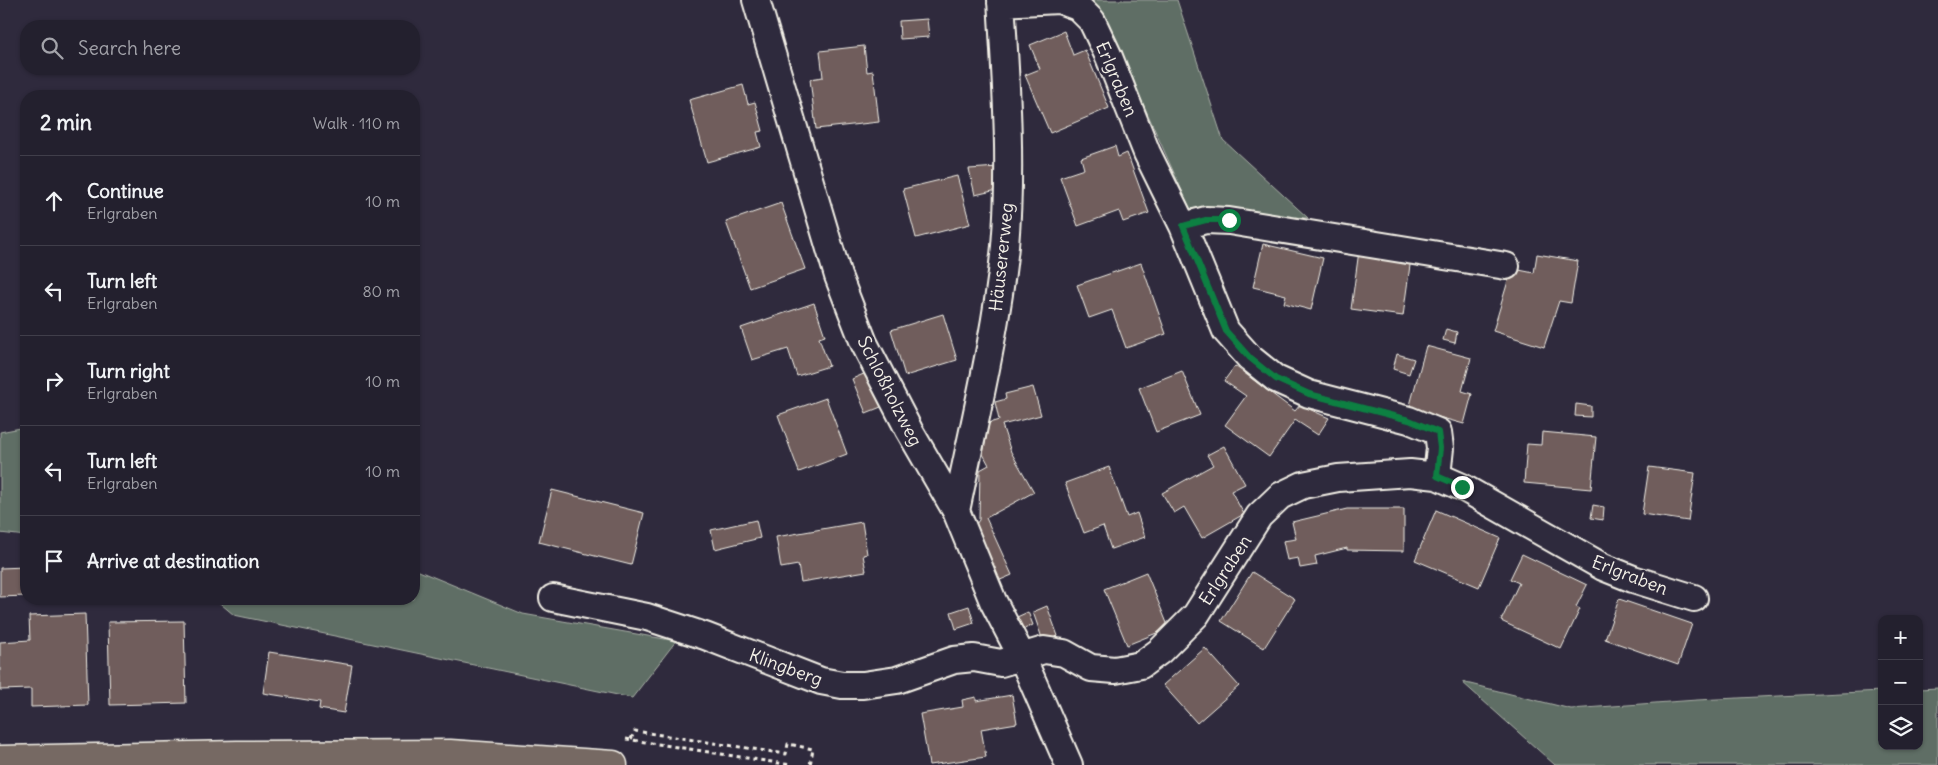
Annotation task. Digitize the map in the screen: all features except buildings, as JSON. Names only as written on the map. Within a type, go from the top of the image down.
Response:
[{"type":"main road","points":[[0,760],[237,755],[450,754],[613,765]]},
{"type":"street","name":"Schloßholzweg","points":[[756,0],[838,276],[864,343],[909,430],[956,511],[993,601],[1022,657],[1069,765]]},
{"type":"street","name":"Erlgraben","points":[[1001,1],[1059,0],[1078,7],[1092,21],[1110,57],[1147,153],[1183,226],[1226,331],[1250,358],[1276,379],[1309,394],[1409,420],[1438,432],[1440,448],[1437,476]]},
{"type":"street","name":"Häusererweg","points":[[956,511],[992,340],[1004,247],[1008,177],[1001,1]]},
{"type":"street","points":[[1183,226],[1206,220],[1229,220],[1506,266]]},
{"type":"street","name":"Erlgraben","points":[[1022,657],[1044,650],[1064,653],[1091,668],[1116,670],[1141,665],[1160,651],[1196,615],[1259,516],[1280,496],[1303,485],[1338,478],[1410,473],[1437,476],[1462,487],[1603,567],[1633,579],[1694,598]]},
{"type":"street","name":"Klingberg","points":[[553,598],[647,617],[704,636],[822,681],[842,685],[863,686],[897,680],[954,660],[974,658],[1001,663],[1022,657]]},
{"type":"path","points":[[632,740],[635,731],[786,754],[788,744],[813,749],[810,765]]},
{"type":"green space","points":[[1086,0],[1177,0],[1223,140],[1308,218],[1191,211],[1103,14]]},
{"type":"green space","points":[[20,428],[20,535],[0,533],[0,432]]},
{"type":"green space","points":[[420,571],[523,614],[676,641],[632,698],[234,615],[222,605],[420,605]]},
{"type":"green space","points":[[1462,682],[1571,709],[1697,700],[1878,691],[1878,750],[1923,750],[1923,689],[1938,688],[1938,765],[1555,765]]},
{"type":"route","points":[[1229,220],[1206,220],[1183,226],[1226,331],[1250,358],[1276,379],[1309,394],[1409,420],[1438,432],[1440,448],[1437,476],[1462,487]]}]
